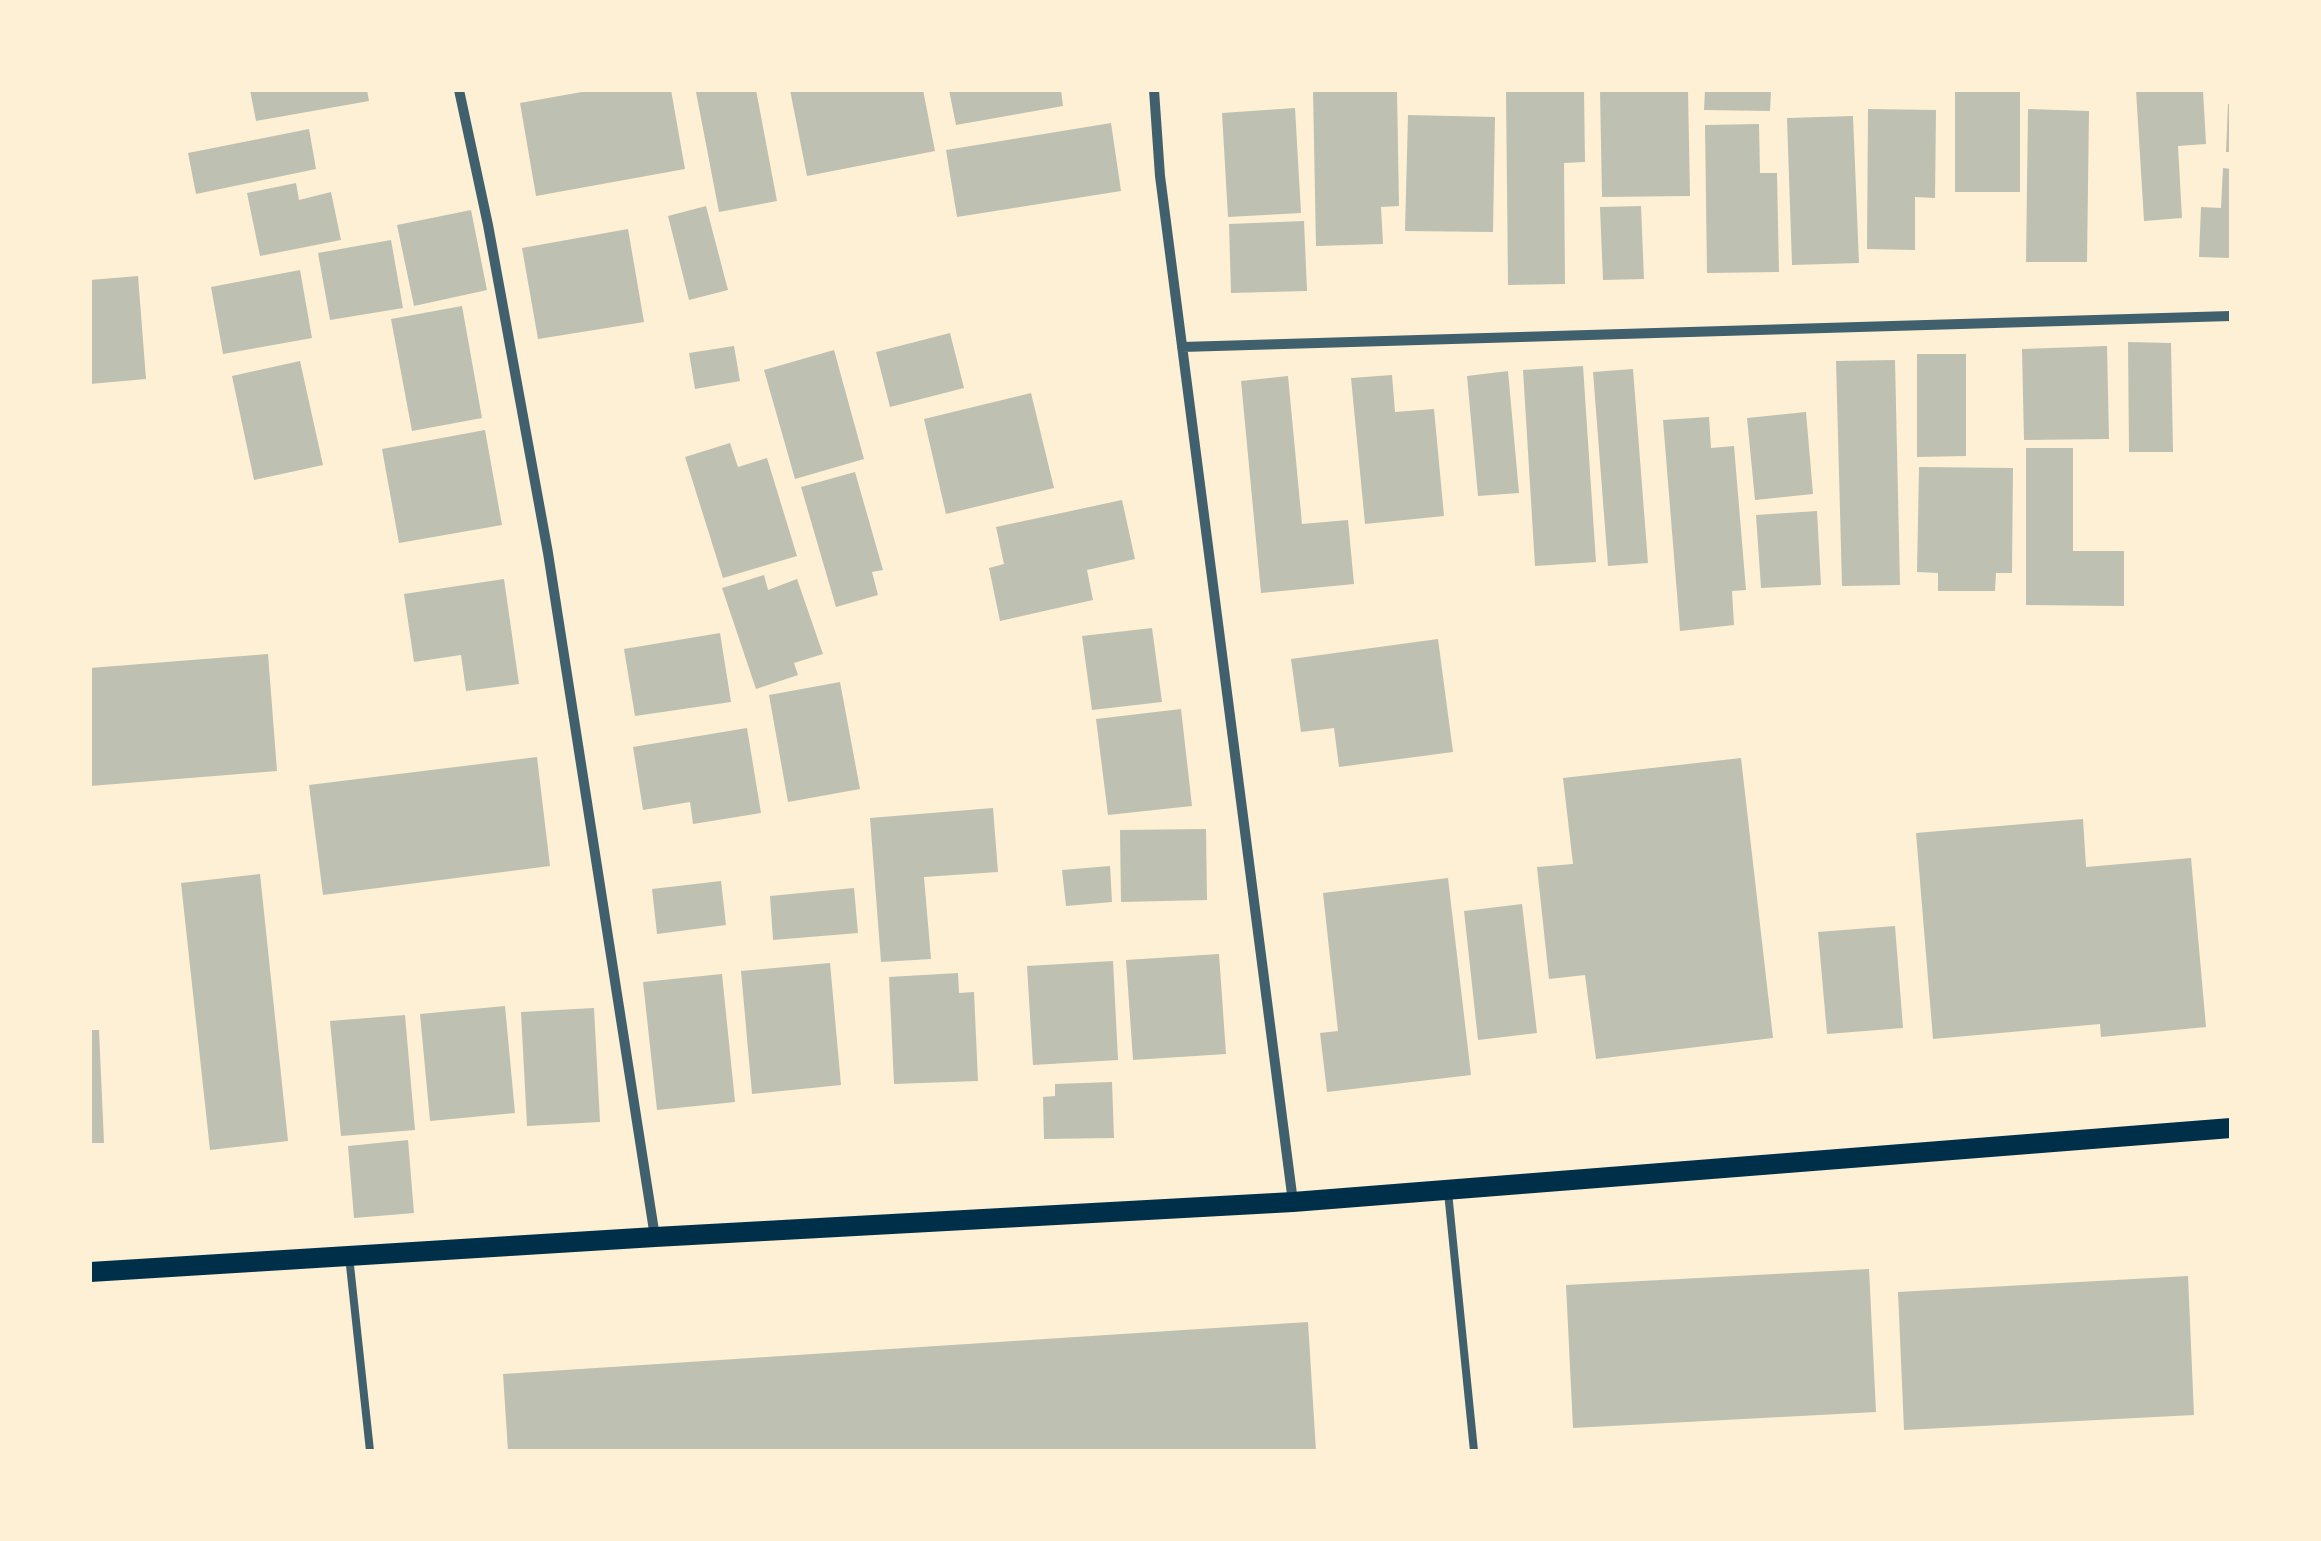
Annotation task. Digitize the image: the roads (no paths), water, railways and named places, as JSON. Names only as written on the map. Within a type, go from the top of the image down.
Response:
[{"type":"main road","points":[[90,1272],[1293,1202],[2231,1128]]},
{"type":"street","points":[[459,90],[548,553],[655,1237]]},
{"type":"street","points":[[1154,90],[1160,176],[1293,1202]]},
{"type":"street","points":[[1182,347],[2231,316]]},
{"type":"lane","points":[[1448,1191],[1474,1451]]},
{"type":"lane","points":[[350,1256],[370,1451]]}]
